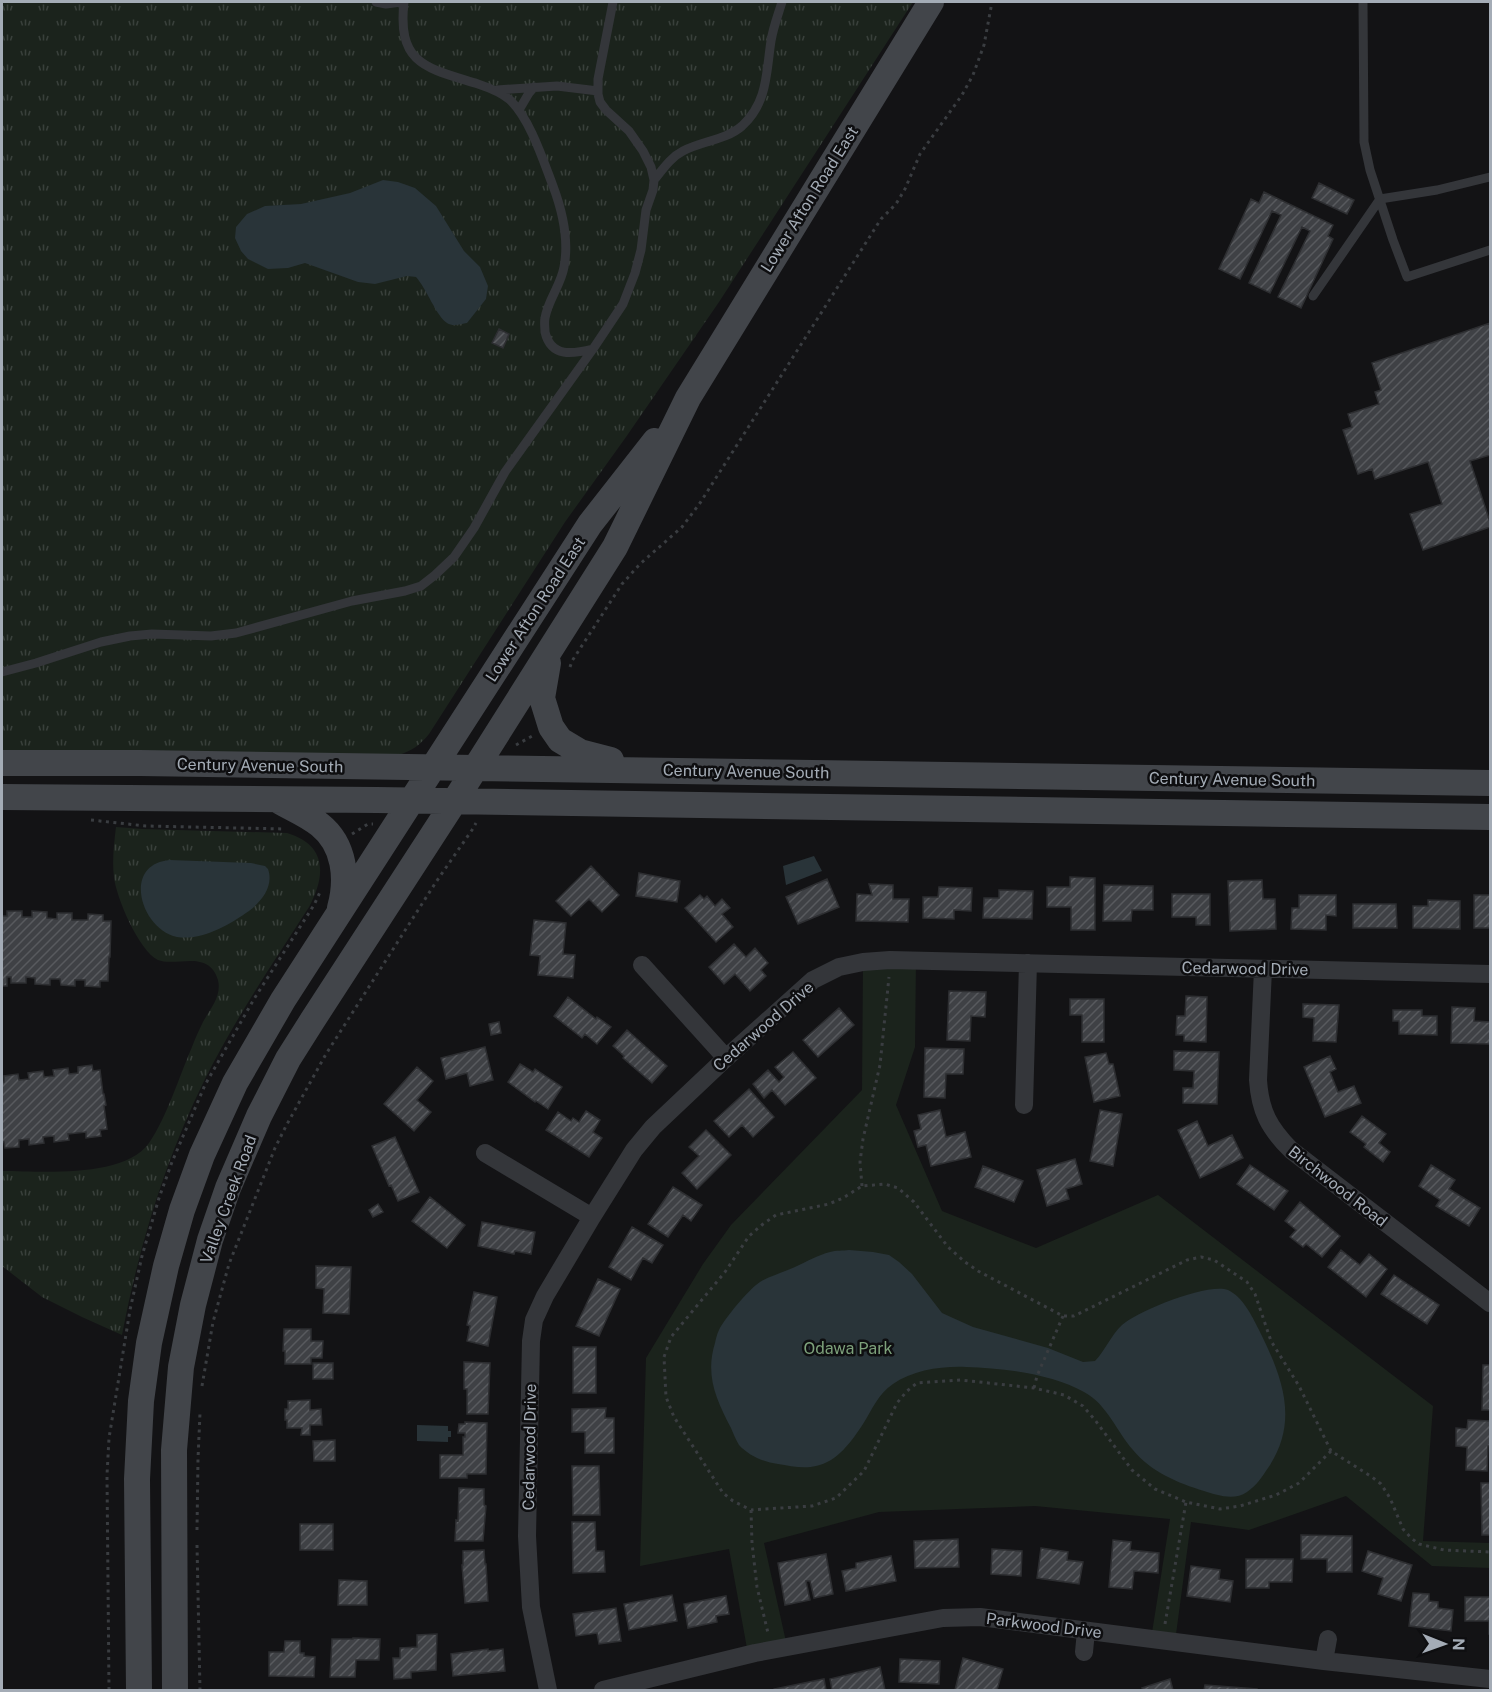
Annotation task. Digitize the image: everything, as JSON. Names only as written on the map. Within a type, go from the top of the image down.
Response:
[{"type":"main road","name":"Lower Afton Road East","points":[[476,768],[615,547],[688,398],[931,2]]},
{"type":"main road","name":"Lower Afton Road East","points":[[431,768],[590,524],[688,398]]},
{"type":"main road","points":[[549,652],[542,698],[551,727],[561,740],[580,752],[649,770]]},
{"type":"main road","name":"Century Avenue South","points":[[2,763],[140,763],[1491,783]]},
{"type":"main road","points":[[139,1690],[138,1440],[141,1401],[149,1342],[179,1219],[194,1174],[226,1101],[264,1032],[431,768]]},
{"type":"main road","name":"Valley Creek Road","points":[[175,1690],[174,1473],[177,1410],[181,1367],[193,1305],[213,1232],[243,1151],[288,1059],[476,768]]},
{"type":"main road","name":"Century Avenue South","points":[[2,797],[1491,817]]},
{"type":"main road","points":[[276,800],[322,826],[339,849],[344,878],[338,914]]},
{"type":"street","name":"Cedarwood Drive","points":[[548,1690],[531,1606],[528,1568],[531,1341],[534,1320],[545,1296],[634,1150],[653,1127],[813,980],[839,967],[890,960],[1491,974]]},
{"type":"street","points":[[1024,1105],[1028,963]]},
{"type":"street","points":[[642,965],[726,1058]]},
{"type":"street","name":"Birchwood Road","points":[[1263,969],[1259,1097],[1265,1116],[1277,1136],[1291,1150],[1487,1293]]},
{"type":"street","points":[[485,1154],[592,1217]]},
{"type":"street","name":"Parkwood Drive","points":[[603,1690],[772,1649],[943,1618],[980,1617],[1491,1679]]},
{"type":"street","points":[[1084,1652],[1086,1630]]},
{"type":"street","points":[[1324,1660],[1328,1639]]},
{"type":"lane","points":[[376,2],[386,4],[403,2],[404,37],[410,52],[430,69],[495,90],[524,116],[559,203],[566,250],[560,281],[545,317],[547,338],[552,347],[563,353],[593,349]]},
{"type":"lane","points":[[2,672],[101,642],[130,636],[152,634],[211,636],[236,633],[352,601],[405,591],[421,586],[454,557],[474,528],[505,472],[623,304],[635,273],[641,250],[646,210],[654,180],[651,167],[643,151],[629,131],[600,102],[598,79],[613,2]]},
{"type":"lane","points":[[654,180],[681,152],[726,136],[741,127],[752,114],[766,86],[771,40],[782,2]]},
{"type":"lane","points":[[1363,2],[1366,157],[1407,277],[1491,250]]},
{"type":"lane","points":[[495,90],[557,86],[598,91]]},
{"type":"lane","points":[[519,110],[534,87]]},
{"type":"lane","points":[[1313,296],[1380,199],[1437,190],[1491,177]]},
{"type":"path","points":[[91,820],[146,826],[275,828],[291,831]]},
{"type":"path","points":[[862,1186],[860,1162],[880,1065],[890,960]]},
{"type":"path","points":[[1331,1451],[1299,1483],[1276,1495],[1240,1506],[1220,1509],[1186,1502],[1155,1489],[1132,1470],[1083,1406],[1064,1395],[1034,1388],[961,1380],[917,1383],[897,1403],[864,1471],[836,1498],[812,1506],[751,1510],[723,1492],[674,1417],[666,1397],[664,1357],[671,1337],[726,1272],[749,1236],[776,1215],[829,1204],[862,1186],[885,1184],[898,1188],[914,1202],[948,1247],[965,1262],[1063,1316],[1074,1316],[1187,1260],[1201,1257],[1214,1260],[1247,1282],[1255,1294],[1271,1341],[1299,1386],[1331,1451],[1381,1484],[1403,1529],[1419,1544],[1444,1550],[1491,1551]]},
{"type":"path","points":[[1034,1388],[1036,1376],[1063,1316]]},
{"type":"path","points":[[1162,1640],[1186,1502]]},
{"type":"path","points":[[751,1510],[752,1544],[758,1587],[772,1649]]},
{"type":"green space","points":[[2,2],[913,2],[719,302],[565,522],[429,734],[415,747],[398,755],[2,752]]},
{"type":"green space","points":[[116,827],[287,833],[310,845],[316,853],[320,873],[315,895],[309,907],[229,1035],[191,1110],[166,1172],[145,1236],[122,1335],[42,1297],[2,1266],[2,1171],[59,1172],[101,1168],[121,1163],[137,1155],[149,1143],[161,1121],[197,1034],[215,1002],[218,991],[218,980],[214,971],[207,965],[191,961],[158,960],[143,946],[136,935],[124,910],[114,877]]},
{"type":"green space","name":"Odawa Park","points":[[916,961],[915,1047],[896,1105],[942,1211],[1036,1248],[1158,1195],[1433,1406],[1423,1541],[1490,1543],[1490,1568],[1432,1566],[1346,1496],[1249,1530],[1191,1522],[1175,1642],[1151,1639],[1170,1519],[1035,1506],[879,1512],[764,1543],[787,1646],[748,1654],[729,1549],[640,1566],[646,1358],[703,1264],[731,1225],[862,1090],[863,962]]},
{"type":"shaded area","points":[[383,180],[415,188],[436,206],[464,251],[480,267],[488,286],[486,299],[467,323],[452,325],[443,320],[416,277],[407,276],[375,284],[358,282],[305,263],[288,268],[268,269],[248,259],[235,238],[236,227],[247,214],[265,206],[301,204],[350,193]]},
{"type":"shaded area","points":[[814,856],[822,871],[786,885],[783,866]]},
{"type":"shaded area","points":[[170,860],[251,863],[265,866],[269,875],[268,887],[266,893],[254,907],[224,926],[196,937],[177,937],[164,932],[154,923],[146,911],[142,897],[141,884],[145,873],[155,864]]},
{"type":"shaded area","points":[[849,1250],[889,1255],[912,1274],[942,1313],[973,1327],[1048,1348],[1083,1362],[1095,1361],[1118,1329],[1142,1312],[1190,1294],[1206,1290],[1228,1290],[1243,1302],[1250,1313],[1275,1364],[1284,1399],[1285,1416],[1278,1450],[1261,1478],[1247,1492],[1231,1497],[1214,1494],[1175,1480],[1148,1465],[1127,1443],[1099,1404],[1084,1392],[1042,1376],[1027,1373],[957,1367],[919,1372],[893,1384],[879,1397],[849,1444],[824,1464],[797,1467],[757,1458],[739,1445],[717,1397],[711,1366],[718,1332],[737,1304],[760,1282],[832,1251]]},
{"type":"shaded area","points":[[417,1425],[448,1426],[451,1437],[448,1437],[448,1442],[417,1441]]},
{"type":"building","points":[[1319,183],[1354,200],[1347,214],[1312,198]]},
{"type":"building","points":[[1264,192],[1333,225],[1328,236],[1333,239],[1301,308],[1278,297],[1310,231],[1302,227],[1270,293],[1249,283],[1281,215],[1272,211],[1240,279],[1219,269],[1251,199],[1259,203]]},
{"type":"building","points":[[1490,323],[1490,455],[1470,461],[1490,527],[1423,550],[1410,514],[1442,504],[1428,462],[1375,479],[1372,469],[1358,474],[1343,430],[1352,427],[1348,414],[1379,404],[1375,392],[1381,390],[1372,363]]},
{"type":"building","points":[[499,329],[509,334],[503,348],[492,343]]},
{"type":"building","points":[[591,866],[619,895],[602,912],[589,899],[571,916],[556,901]]},
{"type":"building","points":[[639,873],[680,881],[677,902],[636,896]]},
{"type":"building","points":[[1070,877],[1095,878],[1095,930],[1071,930],[1071,907],[1047,907],[1047,887],[1070,887]]},
{"type":"building","points":[[827,879],[839,907],[798,924],[786,897]]},
{"type":"building","points":[[1262,880],[1263,899],[1275,899],[1276,929],[1230,931],[1228,881]]},
{"type":"building","points":[[869,884],[893,885],[893,899],[909,899],[908,922],[856,921],[857,894],[872,895]]},
{"type":"building","points":[[1104,885],[1153,886],[1153,910],[1132,910],[1131,921],[1103,921]]},
{"type":"building","points":[[939,887],[972,888],[971,911],[954,910],[954,919],[923,918],[923,897],[938,897]]},
{"type":"building","points":[[999,890],[1033,891],[1032,919],[983,918],[984,898],[999,898]]},
{"type":"building","points":[[1172,894],[1210,894],[1210,925],[1196,925],[1196,917],[1172,917]]},
{"type":"building","points":[[700,895],[704,899],[707,896],[715,906],[722,899],[730,908],[722,914],[733,927],[716,942],[685,908]]},
{"type":"building","points":[[1299,895],[1336,895],[1336,916],[1326,915],[1326,930],[1291,929],[1292,908],[1299,908]]},
{"type":"building","points":[[1474,895],[1490,895],[1490,928],[1474,928]]},
{"type":"building","points":[[1428,900],[1460,901],[1460,929],[1413,928],[1413,906],[1428,906]]},
{"type":"building","points":[[1353,904],[1396,904],[1397,928],[1353,928]]},
{"type":"building","points":[[7,911],[22,911],[22,917],[32,917],[32,911],[47,912],[47,918],[57,919],[57,913],[72,913],[72,920],[88,920],[88,914],[103,915],[103,921],[111,921],[108,981],[100,981],[100,987],[85,986],[85,980],[75,980],[75,986],[61,985],[60,979],[50,979],[50,985],[35,984],[35,978],[26,977],[26,983],[11,983],[11,977],[7,977],[7,986],[2,986],[2,916],[7,916]]},
{"type":"building","points":[[534,920],[566,923],[563,954],[575,955],[573,978],[538,975],[540,956],[530,955]]},
{"type":"building","points":[[734,944],[746,957],[755,948],[768,963],[761,970],[766,976],[750,991],[735,974],[724,984],[709,967]]},
{"type":"building","points":[[949,991],[986,992],[985,1017],[971,1016],[970,1041],[947,1040]]},
{"type":"building","points":[[1186,996],[1207,997],[1206,1042],[1184,1041],[1184,1035],[1176,1035],[1177,1016],[1185,1016]]},
{"type":"building","points":[[568,997],[596,1019],[597,1017],[611,1027],[597,1044],[585,1034],[582,1038],[554,1016]]},
{"type":"building","points":[[1070,999],[1104,999],[1104,1042],[1082,1042],[1082,1015],[1070,1015]]},
{"type":"building","points":[[1303,1004],[1339,1005],[1336,1042],[1313,1041],[1314,1018],[1303,1017]]},
{"type":"building","points":[[1452,1007],[1475,1008],[1474,1021],[1490,1022],[1490,1044],[1451,1043]]},
{"type":"building","points":[[839,1008],[854,1025],[818,1057],[803,1040]]},
{"type":"building","points":[[1393,1010],[1422,1010],[1422,1016],[1437,1016],[1437,1035],[1399,1034],[1399,1021],[1393,1021]]},
{"type":"building","points":[[499,1022],[501,1033],[491,1035],[489,1024]]},
{"type":"building","points":[[627,1030],[667,1066],[652,1083],[623,1058],[624,1056],[613,1046]]},
{"type":"building","points":[[485,1047],[493,1080],[470,1086],[467,1073],[446,1079],[441,1058]]},
{"type":"building","points":[[925,1048],[964,1049],[963,1074],[946,1074],[945,1098],[924,1097]]},
{"type":"building","points":[[1174,1051],[1219,1052],[1217,1104],[1183,1103],[1183,1088],[1193,1088],[1194,1071],[1174,1070]]},
{"type":"building","points":[[793,1052],[816,1078],[785,1105],[772,1090],[764,1098],[753,1084],[768,1070],[779,1082],[784,1077],[775,1067]]},
{"type":"building","points":[[1106,1053],[1109,1064],[1113,1064],[1120,1096],[1094,1102],[1085,1057]]},
{"type":"building","points":[[1330,1056],[1336,1069],[1330,1072],[1338,1092],[1354,1086],[1361,1103],[1325,1117],[1304,1067]]},
{"type":"building","points":[[520,1064],[533,1072],[535,1069],[562,1087],[548,1109],[508,1082]]},
{"type":"building","points":[[92,1065],[93,1071],[100,1070],[106,1105],[104,1106],[107,1129],[100,1130],[101,1136],[86,1138],[86,1132],[68,1134],[69,1140],[54,1142],[54,1136],[43,1137],[44,1143],[29,1145],[29,1139],[19,1140],[19,1147],[5,1148],[2,1142],[2,1082],[4,1082],[4,1076],[18,1074],[19,1080],[29,1079],[28,1073],[43,1071],[44,1077],[54,1076],[53,1070],[68,1068],[69,1074],[78,1073],[78,1067]]},
{"type":"building","points":[[417,1067],[433,1081],[417,1100],[431,1112],[414,1131],[384,1104]]},
{"type":"building","points":[[749,1089],[774,1117],[753,1137],[742,1125],[729,1137],[714,1121]]},
{"type":"building","points":[[940,1110],[946,1137],[965,1132],[971,1157],[931,1166],[926,1145],[918,1147],[914,1131],[921,1129],[918,1115]]},
{"type":"building","points":[[1100,1110],[1122,1114],[1113,1166],[1090,1161]]},
{"type":"building","points":[[586,1111],[600,1120],[593,1132],[602,1138],[589,1157],[546,1130],[558,1112],[571,1121],[573,1118],[579,1122]]},
{"type":"building","points":[[1362,1116],[1386,1134],[1379,1143],[1390,1152],[1383,1162],[1364,1147],[1366,1144],[1350,1132]]},
{"type":"building","points":[[1197,1121],[1208,1146],[1232,1135],[1243,1158],[1200,1178],[1178,1130]]},
{"type":"building","points":[[706,1130],[731,1155],[697,1189],[682,1173],[699,1156],[689,1147]]},
{"type":"building","points":[[395,1137],[419,1192],[398,1201],[372,1146]]},
{"type":"building","points":[[1075,1159],[1082,1184],[1066,1189],[1069,1199],[1047,1206],[1037,1170]]},
{"type":"building","points":[[1250,1165],[1288,1191],[1274,1210],[1237,1184]]},
{"type":"building","points":[[1431,1165],[1455,1180],[1449,1189],[1480,1208],[1469,1226],[1436,1206],[1440,1200],[1419,1186]]},
{"type":"building","points":[[983,1166],[1023,1181],[1014,1202],[975,1187]]},
{"type":"building","points":[[673,1187],[702,1205],[691,1221],[683,1215],[668,1237],[648,1224]]},
{"type":"building","points":[[430,1197],[465,1225],[447,1248],[412,1221]]},
{"type":"building","points":[[1300,1202],[1340,1236],[1322,1257],[1306,1244],[1303,1247],[1290,1237],[1296,1230],[1285,1221]]},
{"type":"building","points":[[378,1204],[383,1212],[373,1217],[369,1210]]},
{"type":"building","points":[[482,1222],[535,1232],[531,1254],[515,1251],[514,1254],[478,1246]]},
{"type":"building","points":[[632,1227],[663,1245],[652,1263],[643,1258],[631,1280],[609,1267]]},
{"type":"building","points":[[1341,1250],[1360,1265],[1369,1254],[1387,1269],[1366,1297],[1328,1267]]},
{"type":"building","points":[[316,1266],[351,1267],[349,1314],[323,1313],[324,1289],[316,1288]]},
{"type":"building","points":[[1394,1275],[1439,1305],[1427,1324],[1381,1294]]},
{"type":"building","points":[[598,1279],[620,1289],[599,1336],[576,1326]]},
{"type":"building","points":[[474,1292],[497,1297],[488,1346],[467,1341],[470,1326],[467,1325]]},
{"type":"building","points":[[284,1329],[311,1329],[311,1341],[323,1341],[322,1358],[311,1358],[311,1364],[285,1364]]},
{"type":"building","points":[[573,1347],[596,1347],[596,1393],[573,1393]]},
{"type":"building","points":[[464,1362],[490,1363],[488,1414],[467,1414]]},
{"type":"building","points":[[313,1363],[333,1363],[333,1379],[313,1379]]},
{"type":"building","points":[[1483,1365],[1490,1365],[1490,1410],[1482,1410]]},
{"type":"building","points":[[310,1400],[310,1410],[321,1409],[322,1425],[310,1425],[310,1435],[301,1435],[302,1428],[287,1428],[285,1409],[288,1409],[288,1401]]},
{"type":"building","points":[[606,1408],[605,1418],[614,1418],[614,1453],[585,1453],[585,1432],[572,1432],[572,1409]]},
{"type":"building","points":[[1468,1420],[1490,1421],[1487,1471],[1466,1470],[1467,1447],[1456,1446],[1456,1428],[1467,1429]]},
{"type":"building","points":[[465,1422],[487,1423],[486,1474],[467,1474],[467,1478],[440,1478],[440,1455],[463,1455],[465,1433],[458,1433],[459,1424],[465,1424]]},
{"type":"building","points":[[335,1440],[335,1461],[314,1461],[313,1441]]},
{"type":"building","points":[[572,1466],[599,1466],[600,1515],[573,1515]]},
{"type":"building","points":[[1481,1483],[1490,1483],[1490,1535],[1482,1535]]},
{"type":"building","points":[[459,1488],[484,1489],[484,1505],[486,1506],[483,1541],[455,1541]]},
{"type":"building","points":[[572,1522],[595,1522],[596,1551],[604,1551],[605,1572],[573,1573]]},
{"type":"building","points":[[300,1524],[333,1524],[333,1550],[300,1550]]},
{"type":"building","points":[[1301,1535],[1352,1536],[1352,1572],[1327,1572],[1327,1559],[1301,1559]]},
{"type":"building","points":[[958,1539],[959,1567],[915,1568],[914,1541]]},
{"type":"building","points":[[1113,1540],[1131,1542],[1130,1550],[1159,1553],[1158,1573],[1134,1571],[1132,1589],[1109,1587]]},
{"type":"building","points":[[1041,1548],[1068,1552],[1067,1560],[1083,1562],[1079,1584],[1037,1578]]},
{"type":"building","points":[[992,1549],[1022,1551],[1021,1576],[991,1574]]},
{"type":"building","points":[[484,1550],[488,1601],[465,1603],[463,1551]]},
{"type":"building","points":[[1368,1551],[1412,1565],[1401,1601],[1378,1594],[1383,1578],[1362,1571]]},
{"type":"building","points":[[826,1554],[833,1594],[814,1598],[810,1581],[806,1581],[810,1600],[785,1605],[778,1563]]},
{"type":"building","points":[[891,1556],[896,1581],[846,1591],[842,1571],[856,1568],[856,1563]]},
{"type":"building","points":[[1246,1559],[1293,1559],[1292,1582],[1269,1582],[1269,1588],[1246,1588]]},
{"type":"building","points":[[1191,1566],[1220,1570],[1219,1579],[1233,1581],[1230,1602],[1187,1596]]},
{"type":"building","points":[[339,1580],[367,1581],[367,1605],[338,1605]]},
{"type":"building","points":[[1413,1593],[1429,1594],[1429,1601],[1438,1602],[1438,1608],[1453,1610],[1451,1631],[1409,1626]]},
{"type":"building","points":[[672,1595],[677,1621],[629,1630],[624,1604]]},
{"type":"building","points":[[726,1596],[729,1614],[716,1616],[717,1622],[688,1628],[684,1604]]},
{"type":"building","points":[[1465,1597],[1490,1597],[1490,1634],[1489,1621],[1465,1621]]},
{"type":"building","points":[[616,1608],[621,1641],[599,1644],[597,1633],[576,1636],[573,1614]]},
{"type":"building","points":[[437,1634],[436,1670],[411,1672],[411,1678],[394,1679],[393,1658],[400,1658],[400,1648],[417,1647],[417,1635]]},
{"type":"building","points":[[332,1639],[380,1639],[379,1660],[356,1660],[355,1677],[330,1677]]},
{"type":"building","points":[[285,1641],[300,1641],[300,1653],[304,1653],[304,1656],[315,1657],[314,1677],[269,1676],[269,1652],[284,1652]]},
{"type":"building","points":[[488,1649],[488,1651],[503,1649],[505,1671],[453,1676],[451,1654]]},
{"type":"building","points":[[963,1658],[1003,1669],[997,1690],[955,1690]]},
{"type":"building","points":[[900,1659],[940,1661],[939,1684],[899,1682]]},
{"type":"building","points":[[880,1667],[885,1690],[832,1690],[830,1679]]},
{"type":"building","points":[[824,1679],[826,1690],[774,1690],[774,1689]]},
{"type":"building","points":[[1170,1679],[1173,1690],[1143,1690],[1142,1688]]},
{"type":"building","points":[[1205,1685],[1257,1689],[1257,1690],[1204,1690]]}]
